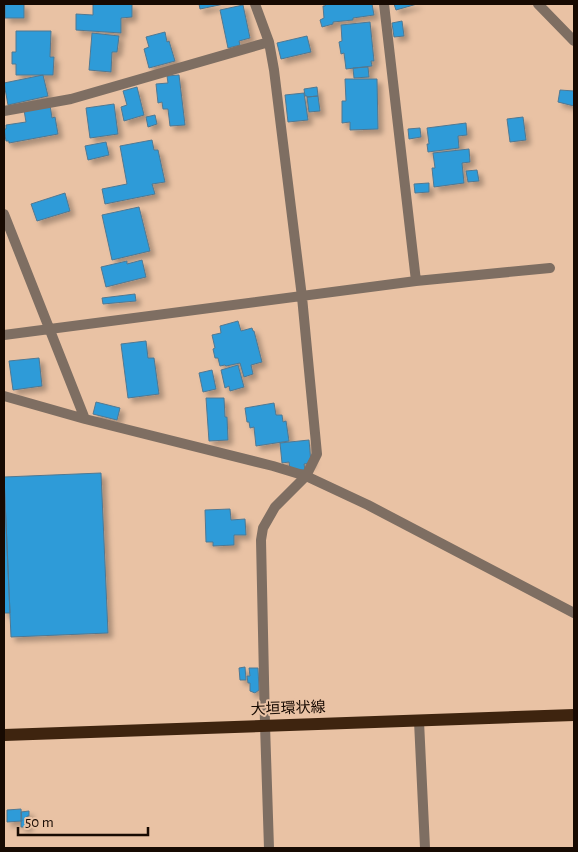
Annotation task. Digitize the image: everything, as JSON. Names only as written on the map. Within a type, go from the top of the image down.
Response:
[{"type":"main road","name":"大垣環状線","points":[[4,735],[574,715]]},
{"type":"street","points":[[255,4],[270,42],[302,297],[317,454],[306,476],[275,507],[263,528],[261,540],[269,848]]},
{"type":"street","points":[[384,4],[416,281]]},
{"type":"street","points":[[538,4],[574,41]]},
{"type":"street","points":[[4,111],[71,99],[270,42]]},
{"type":"street","points":[[4,214],[85,419]]},
{"type":"street","points":[[4,335],[416,281],[550,268]]},
{"type":"street","points":[[4,396],[306,476],[385,514],[574,612]]},
{"type":"street","points":[[420,721],[425,848]]},
{"type":"building","points":[[5,4],[24,4],[24,18],[5,18]]},
{"type":"building","points":[[93,4],[132,4],[132,17],[121,18],[121,33],[76,30],[76,14],[93,15]]},
{"type":"building","points":[[199,4],[224,4],[200,9]]},
{"type":"building","points":[[325,4],[372,4],[374,15],[333,22],[333,24],[322,27],[320,20],[324,18],[323,6]]},
{"type":"building","points":[[394,4],[417,4],[396,10]]},
{"type":"building","points":[[243,5],[250,38],[239,41],[240,45],[228,48],[220,10]]},
{"type":"building","points":[[402,21],[404,36],[394,37],[392,23]]},
{"type":"building","points":[[370,22],[374,61],[371,61],[372,66],[346,69],[344,53],[341,54],[339,42],[342,41],[341,25]]},
{"type":"building","points":[[16,31],[51,31],[50,57],[54,57],[53,75],[16,75],[16,64],[12,64],[12,52],[16,52]]},
{"type":"building","points":[[165,32],[175,61],[149,68],[144,49],[149,47],[146,37]]},
{"type":"building","points":[[92,33],[119,36],[117,52],[112,52],[111,72],[89,70]]},
{"type":"building","points":[[307,36],[311,52],[281,59],[277,43]]},
{"type":"building","points":[[368,67],[369,77],[354,78],[353,68]]},
{"type":"building","points":[[43,75],[48,96],[8,105],[4,83]]},
{"type":"building","points":[[179,75],[185,125],[170,126],[168,109],[163,109],[162,102],[158,103],[156,84],[168,83],[167,76]]},
{"type":"building","points":[[345,79],[377,79],[378,129],[350,130],[350,122],[342,123],[342,101],[346,101]]},
{"type":"building","points":[[137,87],[144,115],[124,121],[121,107],[127,105],[123,91]]},
{"type":"building","points":[[317,87],[318,96],[305,96],[304,89]]},
{"type":"building","points":[[560,90],[574,91],[574,106],[558,102]]},
{"type":"building","points":[[304,93],[308,120],[288,122],[285,95]]},
{"type":"building","points":[[318,96],[320,111],[309,112],[307,97]]},
{"type":"building","points":[[114,104],[118,134],[90,138],[86,108]]},
{"type":"building","points":[[50,105],[52,118],[55,117],[58,134],[9,143],[9,141],[6,141],[4,129],[6,129],[6,125],[26,122],[24,110]]},
{"type":"building","points":[[155,115],[157,124],[148,127],[146,117]]},
{"type":"building","points":[[523,117],[526,140],[510,142],[507,119]]},
{"type":"building","points":[[466,123],[467,135],[458,136],[459,148],[428,152],[427,128]]},
{"type":"building","points":[[420,128],[421,137],[409,139],[408,129]]},
{"type":"building","points":[[152,140],[154,150],[158,150],[165,182],[152,184],[155,194],[105,204],[102,189],[127,184],[120,146]]},
{"type":"building","points":[[106,142],[109,155],[88,160],[85,146]]},
{"type":"building","points":[[469,149],[470,162],[462,163],[464,183],[434,187],[432,168],[435,168],[433,153]]},
{"type":"building","points":[[477,170],[479,181],[468,182],[466,171]]},
{"type":"building","points":[[429,183],[429,192],[415,193],[414,184]]},
{"type":"building","points":[[65,193],[70,211],[37,221],[31,204]]},
{"type":"building","points":[[139,207],[150,251],[112,260],[102,215]]},
{"type":"building","points":[[142,260],[146,277],[106,287],[101,267],[127,261],[127,264]]},
{"type":"building","points":[[135,294],[136,301],[103,304],[102,298]]},
{"type":"building","points":[[238,321],[241,331],[252,328],[254,331],[262,362],[251,365],[253,374],[244,377],[240,363],[220,366],[218,358],[215,358],[213,349],[215,348],[212,335],[221,333],[220,326]]},
{"type":"building","points":[[146,341],[148,358],[154,358],[159,394],[128,398],[121,344]]},
{"type":"building","points":[[39,358],[42,386],[13,390],[9,361]]},
{"type":"building","points":[[238,365],[244,387],[230,391],[229,386],[225,388],[221,370]]},
{"type":"building","points":[[212,370],[216,389],[203,392],[199,373]]},
{"type":"building","points":[[206,398],[224,398],[228,440],[209,441]]},
{"type":"building","points":[[96,402],[120,408],[117,420],[93,414]]},
{"type":"building","points":[[274,403],[276,415],[282,415],[283,422],[286,421],[289,441],[256,446],[254,427],[250,428],[249,422],[247,422],[245,408]]},
{"type":"building","points":[[309,440],[311,463],[304,464],[305,470],[290,469],[289,462],[282,463],[280,443]]},
{"type":"building","points":[[101,473],[108,633],[11,637],[4,477]]},
{"type":"building","points":[[4,477],[10,613],[4,613]]},
{"type":"building","points":[[230,509],[231,520],[245,519],[246,535],[234,535],[234,545],[213,546],[213,542],[206,542],[205,510]]},
{"type":"building","points":[[245,667],[246,680],[240,680],[239,668]]},
{"type":"building","points":[[249,668],[258,668],[259,690],[255,693],[250,691],[250,683],[248,683],[247,676],[250,676]]},
{"type":"building","points":[[21,809],[22,821],[7,822],[7,810]]},
{"type":"building","points":[[29,811],[29,816],[27,816],[28,827],[21,827],[21,812]]}]
